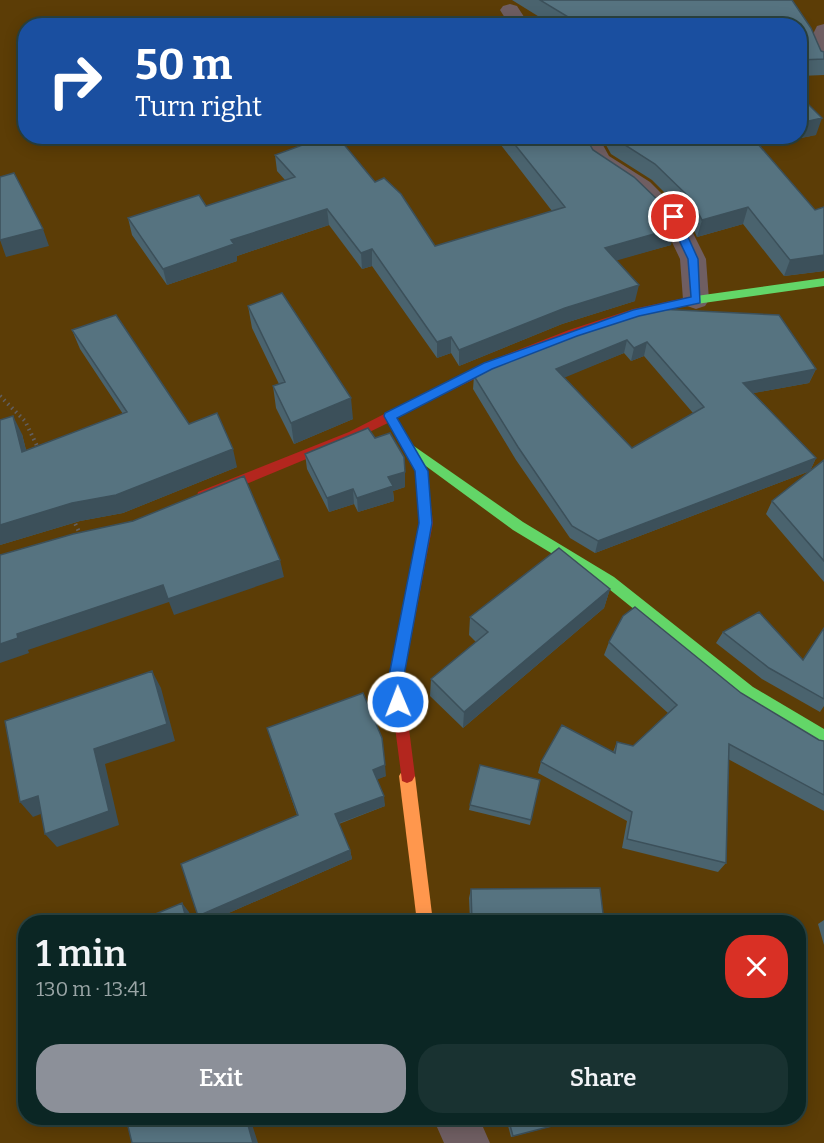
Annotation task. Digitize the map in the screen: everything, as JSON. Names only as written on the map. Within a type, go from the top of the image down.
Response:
[{"type":"street","points":[[824,30],[817,46],[824,62]]},
{"type":"street","points":[[591,144],[600,160],[641,187],[674,217],[693,259],[696,300]]},
{"type":"street","points":[[192,501],[353,435],[488,366],[573,333],[637,312],[696,300],[824,282]]},
{"type":"street","points":[[390,416],[421,471],[426,523],[396,681],[424,915]]},
{"type":"street","points":[[408,446],[518,526],[609,581],[748,692],[824,737]]},
{"type":"street","points":[[459,1125],[467,1143]]},
{"type":"path","points":[[0,396],[25,421],[40,452]]},
{"type":"path","points":[[71,515],[81,536]]},
{"type":"shaded area","points":[[0,0],[824,0],[824,1143],[0,1143]]},
{"type":"building","points":[[540,0],[792,0],[804,18],[570,18]]},
{"type":"building","points":[[807,22],[821,51],[824,52],[824,59],[807,60]]},
{"type":"building","points":[[807,103],[822,118],[807,121]]},
{"type":"building","points":[[305,144],[344,144],[375,182],[384,178],[401,194],[435,246],[565,207],[514,144],[590,144],[593,150],[634,177],[664,206],[675,228],[605,248],[639,285],[565,308],[459,350],[451,337],[437,342],[372,249],[361,253],[327,209],[231,240],[234,244],[163,269],[128,218],[199,195],[206,206],[295,177],[275,155]]},
{"type":"building","points":[[623,144],[758,144],[815,210],[824,207],[824,255],[790,260],[748,207],[702,220],[691,199],[655,164]]},
{"type":"building","points":[[14,173],[43,229],[0,240],[0,177]]},
{"type":"building","points":[[282,293],[351,398],[291,423],[273,386],[285,382],[248,306]]},
{"type":"building","points":[[656,307],[658,309],[779,315],[816,369],[743,383],[816,458],[598,541],[572,526],[518,447],[474,376],[555,339]],"holes":[[[627,340],[634,348],[647,342],[704,407],[632,448],[556,369]]]},
{"type":"building","points":[[116,315],[189,424],[217,413],[233,449],[116,495],[72,503],[0,525],[0,420],[13,416],[22,452],[127,412],[72,330]]},
{"type":"building","points":[[368,428],[375,438],[390,433],[404,457],[405,472],[388,477],[393,486],[357,498],[353,489],[327,498],[305,454]]},
{"type":"building","points":[[824,460],[824,561],[772,501]]},
{"type":"building","points":[[244,476],[280,560],[168,599],[163,585],[17,634],[18,638],[0,644],[0,555],[73,534],[133,521]]},
{"type":"building","points":[[559,548],[610,589],[464,712],[431,679],[488,632],[470,617]]},
{"type":"building","points":[[635,607],[741,693],[824,741],[824,795],[729,744],[726,863],[627,839],[632,812],[541,762],[562,725],[615,753],[617,742],[633,746],[677,705],[609,642],[623,616]]},
{"type":"building","points":[[759,612],[803,660],[824,628],[824,699],[769,668],[723,632]]},
{"type":"building","points":[[152,671],[167,724],[94,749],[109,811],[45,834],[38,796],[20,802],[5,721]]},
{"type":"building","points":[[363,693],[382,738],[385,765],[373,770],[384,796],[335,814],[350,850],[198,915],[181,864],[298,815],[267,728]]},
{"type":"building","points":[[480,765],[540,780],[531,820],[470,805]]},
{"type":"building","points":[[600,888],[603,915],[472,915],[471,889]]},
{"type":"building","points":[[182,903],[185,915],[153,915]]},
{"type":"building","points":[[128,1125],[248,1125],[253,1143],[132,1143]]},
{"type":"building","points":[[510,1125],[556,1125],[513,1136]]},
{"type":"traffic: fast","points":[[689,301],[824,282]]},
{"type":"traffic: fast","points":[[408,447],[518,526],[609,581],[748,692],[824,737]]},
{"type":"traffic: slow","points":[[407,776],[424,915]]},
{"type":"traffic: jam","points":[[203,496],[353,435],[488,366],[573,333],[637,312],[689,301]]},
{"type":"traffic: jam","points":[[390,416],[421,471],[426,523],[396,681],[407,776]]},
{"type":"route","points":[[398,702],[396,681],[426,523],[421,471],[390,416],[488,366],[573,333],[637,312],[696,300],[693,259],[674,217]]}]
